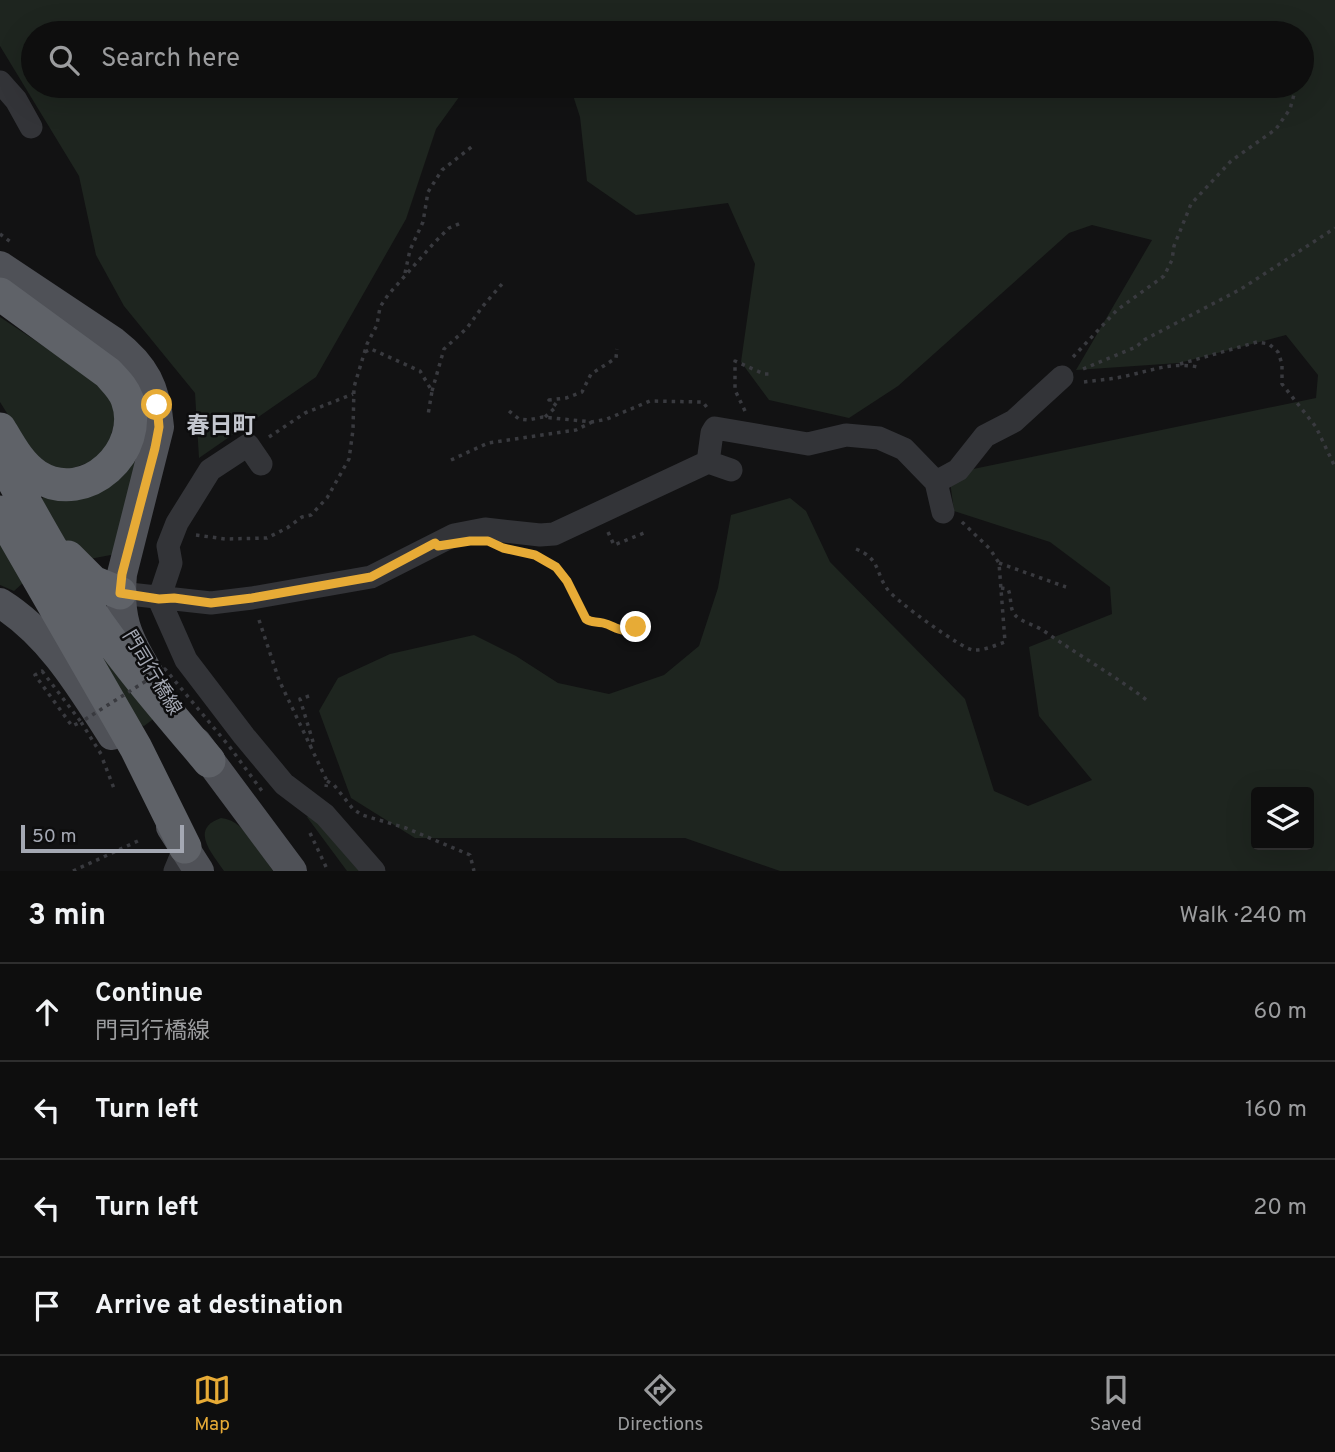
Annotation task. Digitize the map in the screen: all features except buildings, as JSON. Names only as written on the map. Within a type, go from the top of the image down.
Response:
[{"type":"highway","points":[[0,295],[108,373],[127,400],[130,430],[126,447],[103,473],[68,485],[38,477],[25,466],[0,429]]},
{"type":"highway","points":[[0,457],[11,504],[136,748],[186,863]]},
{"type":"highway","points":[[11,504],[83,573],[103,587],[120,593]]},
{"type":"highway","points":[[11,504],[48,544],[98,623],[128,664],[209,761]]},
{"type":"main road","name":"門司行橋線","points":[[0,266],[114,342],[142,369],[151,386],[157,405],[159,427],[122,574],[121,615],[136,652],[209,761],[292,871]]},
{"type":"main road","points":[[0,603],[27,622],[70,672],[186,863]]},
{"type":"street","points":[[0,82],[16,100],[31,127]]},
{"type":"street","points":[[708,462],[715,428],[808,444],[846,435],[879,438],[904,449],[940,499],[958,470],[985,436],[1014,421],[1062,377]]},
{"type":"street","points":[[256,457],[248,445],[210,470],[168,546],[171,563],[159,599],[186,660],[244,736],[314,821],[374,871]]},
{"type":"street","points":[[120,593],[211,603],[371,577],[454,535],[485,529],[531,535],[554,534],[708,462],[731,470]]},
{"type":"path","points":[[1062,377],[1070,360],[1116,310],[1164,276],[1191,204],[1231,161],[1276,129],[1290,109],[1293,98]]},
{"type":"path","points":[[405,276],[405,265],[423,222],[428,192],[442,170],[474,145]]},
{"type":"path","points":[[173,534],[225,539],[267,538],[302,517],[311,515],[332,490],[349,458],[354,430],[353,394],[384,300],[446,231],[461,223]]},
{"type":"path","points":[[1062,377],[1100,364],[1136,347],[1144,340],[1241,289],[1335,228]]},
{"type":"path","points":[[428,415],[444,349],[467,328],[502,284]]},
{"type":"path","points":[[1062,377],[1082,382],[1126,376],[1257,342],[1269,344],[1281,357],[1282,384],[1316,428],[1335,467]]},
{"type":"path","points":[[365,352],[371,349],[420,371],[432,391]]},
{"type":"path","points":[[545,417],[557,406],[549,400],[582,392],[591,374],[616,358],[617,349]]},
{"type":"path","points":[[747,416],[735,390],[736,361],[764,374],[772,374]]},
{"type":"path","points":[[1180,364],[1198,367]]},
{"type":"path","points":[[256,457],[305,413],[353,394]]},
{"type":"path","points":[[451,460],[488,443],[576,430],[642,403],[703,401],[715,428]]},
{"type":"path","points":[[509,411],[519,419],[545,417],[592,422]]},
{"type":"path","points":[[856,549],[872,557],[886,588],[908,609],[965,648],[976,650],[1005,642],[999,563],[990,549],[940,499]]},
{"type":"path","points":[[600,514],[614,545],[644,533]]},
{"type":"path","points":[[535,555],[556,567],[590,622],[603,623],[621,631],[636,627]]},
{"type":"path","points":[[999,563],[1066,587]]},
{"type":"path","points":[[1001,587],[1008,589],[1011,608],[1018,618],[1041,629],[1070,650],[1111,673],[1148,701]]},
{"type":"path","points":[[252,598],[279,680],[327,781],[362,815],[405,828],[470,855],[474,871]]},
{"type":"path","points":[[115,791],[101,754],[81,722],[165,669],[229,746],[262,791]]},
{"type":"path","points":[[309,747],[314,745],[300,699],[312,695]]},
{"type":"path","points":[[327,781],[314,821],[328,871]]},
{"type":"path","points":[[74,871],[140,840]]},
{"type":"shaded area","points":[[0,0],[1335,0],[1335,871],[780,871],[685,838],[415,838],[351,798],[319,711],[338,678],[390,654],[474,635],[516,656],[558,683],[609,694],[664,675],[699,646],[718,588],[731,515],[790,498],[806,511],[830,562],[965,699],[994,791],[1028,806],[1092,780],[1039,716],[1029,647],[1112,614],[1110,587],[1050,542],[954,511],[949,474],[1316,398],[1318,375],[1286,335],[1179,363],[1076,370],[1152,240],[1092,225],[1069,233],[898,386],[849,418],[769,400],[741,362],[755,264],[728,203],[636,215],[587,181],[580,117],[574,98],[1314,98],[1314,21],[21,21],[21,81],[0,46]]},
{"type":"shaded area","points":[[32,98],[458,98],[436,129],[406,219],[316,377],[199,458],[195,393],[124,306],[96,255],[79,176]]},
{"type":"shaded area","points":[[0,317],[105,389],[117,413],[105,457],[61,472],[32,453],[0,402]]},
{"type":"shaded area","points":[[140,450],[116,554],[79,561],[40,501],[44,496]]},
{"type":"shaded area","points":[[0,537],[24,582],[14,591],[0,585]]},
{"type":"shaded area","points":[[53,571],[153,715],[152,720],[144,726],[140,725]]},
{"type":"shaded area","points":[[311,814],[362,871],[347,871],[307,817]]},
{"type":"shaded area","points":[[221,818],[230,820],[245,831],[273,871],[224,871],[209,849],[205,835],[206,828]]},
{"type":"district","name":"春日町","points":[[221,425]]},
{"type":"route","points":[[157,405],[159,427],[155,448],[122,574],[120,593],[211,603],[252,598],[371,577],[435,543],[438,546],[488,541],[503,548],[535,555],[556,567],[590,622],[603,623],[621,631],[636,627]]}]
